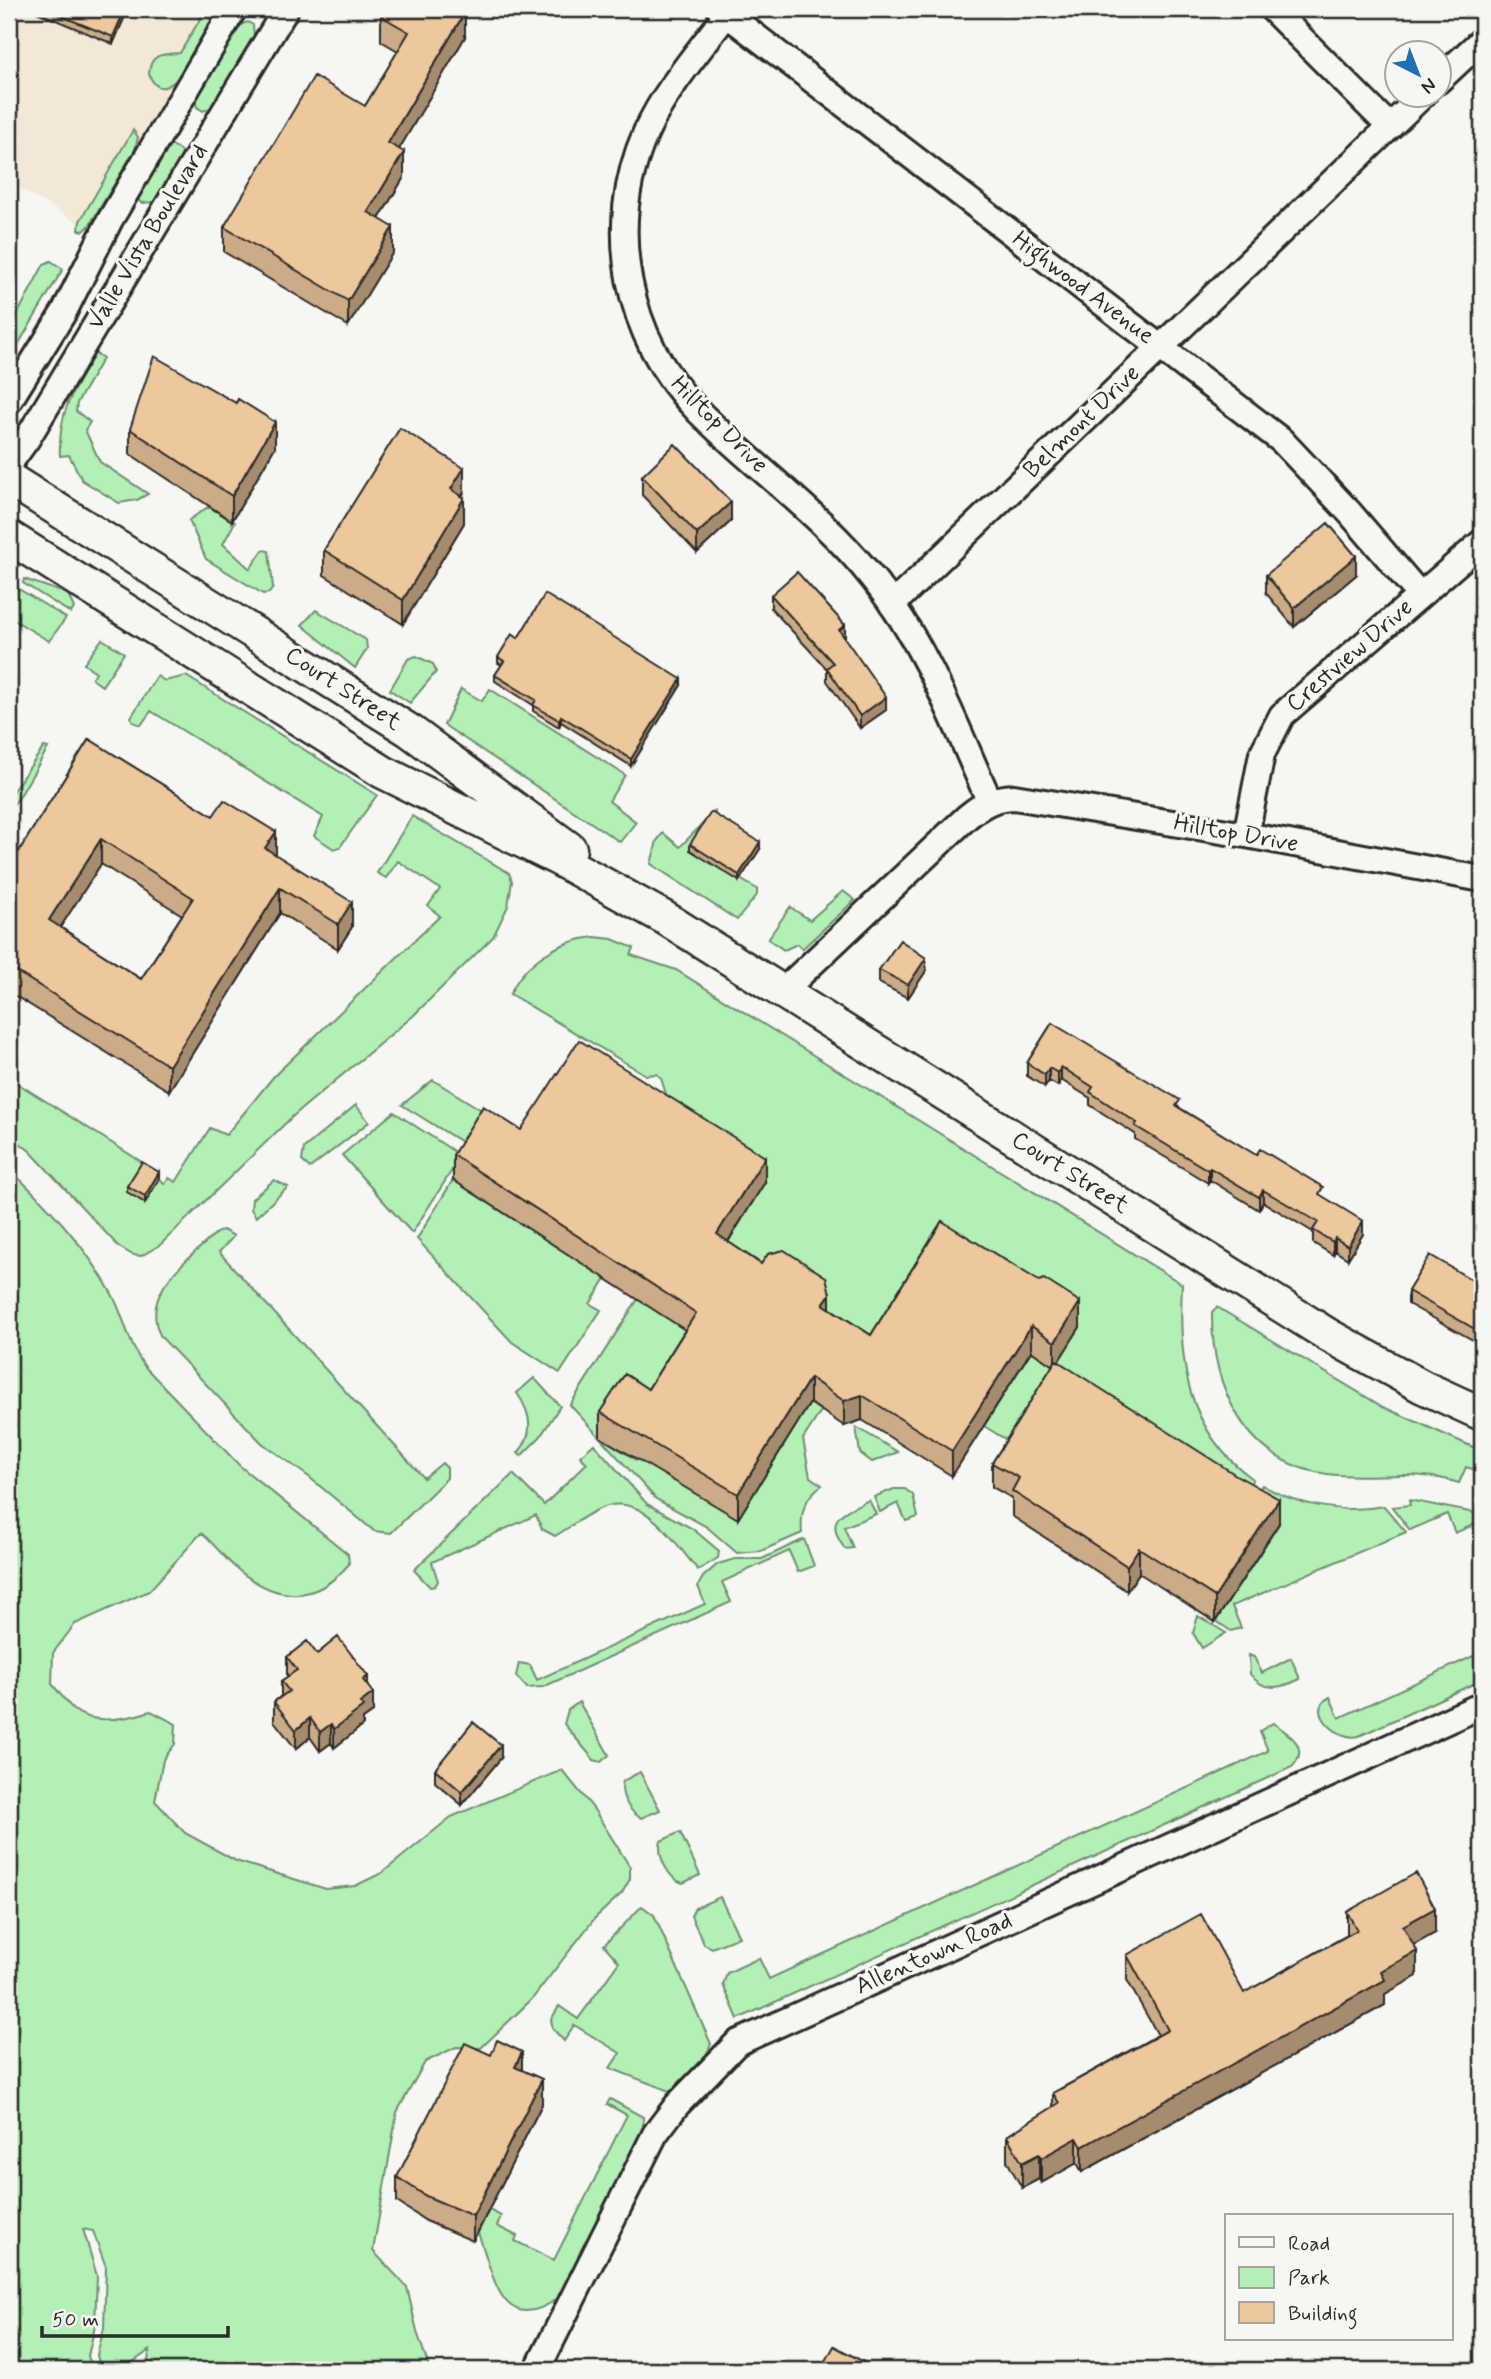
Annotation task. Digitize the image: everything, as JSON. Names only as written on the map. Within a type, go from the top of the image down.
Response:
[{"type":"main road","name":"Court Street","points":[[9,478],[410,731],[665,918]]},
{"type":"main road","name":"Court Street","points":[[9,537],[383,772],[560,860],[665,918],[1328,1335],[1423,1387],[1482,1414]]},
{"type":"street","name":"Valle Vista Boulevard","points":[[9,401],[64,312],[110,220],[234,9]]},
{"type":"street","name":"Valle Vista Boulevard","points":[[9,464],[27,439],[286,9]]},
{"type":"street","points":[[1272,9],[1390,127]]},
{"type":"street","name":"Highwood Avenue","points":[[723,12],[1297,454],[1420,595]]},
{"type":"street","name":"Hilltop Drive","points":[[723,12],[659,107],[636,158],[628,188],[623,230],[630,289],[652,347],[680,390],[698,411],[858,562],[892,605],[935,677],[989,800],[1014,797],[1246,835],[1482,878]]},
{"type":"street","points":[[1452,68],[1482,40]]},
{"type":"street","name":"Belmont Drive","points":[[892,605],[1410,108]]},
{"type":"street","name":"Crestview Drive","points":[[1246,835],[1262,754],[1282,715],[1482,542]]},
{"type":"street","points":[[782,992],[989,800]]},
{"type":"street","name":"Allentown Road","points":[[537,2370],[656,2134],[677,2105],[737,2043],[1482,1705]]},
{"type":"shaded area","points":[[9,9],[222,9],[94,232],[9,182]]},
{"type":"green space","points":[[206,9],[221,9],[189,65],[167,86],[157,86],[149,74],[152,62],[158,56],[180,53]]},
{"type":"green space","points":[[248,22],[253,25],[254,36],[213,107],[203,111],[197,107],[194,97],[236,26]]},
{"type":"green space","points":[[133,130],[138,137],[135,150],[89,226],[84,231],[79,230],[80,221]]},
{"type":"green space","points":[[172,145],[182,152],[181,161],[155,202],[141,203],[137,198],[167,146]]},
{"type":"green space","points":[[51,261],[63,269],[9,360],[9,330],[44,264]]},
{"type":"green space","points":[[95,353],[103,358],[77,403],[76,411],[90,422],[85,430],[100,462],[148,494],[137,500],[119,503],[82,480],[69,455],[60,456],[60,440],[68,402]]},
{"type":"green space","points":[[208,507],[235,522],[223,544],[250,569],[263,550],[269,551],[273,588],[269,593],[263,594],[206,559],[189,520]]},
{"type":"green space","points":[[24,579],[68,594],[74,608],[71,613],[23,583]]},
{"type":"green space","points":[[9,583],[66,618],[49,641],[9,617]]},
{"type":"green space","points":[[316,610],[366,640],[367,649],[355,668],[302,625]]},
{"type":"green space","points":[[102,639],[124,653],[102,686],[92,679],[96,672],[84,664]]},
{"type":"green space","points":[[416,656],[433,664],[436,672],[410,703],[390,690],[408,659]]},
{"type":"green space","points":[[157,676],[165,681],[186,676],[377,795],[340,847],[334,849],[314,836],[323,817],[151,711],[141,725],[133,722],[131,717]]},
{"type":"green space","points":[[461,689],[482,701],[490,689],[625,775],[609,801],[636,822],[620,842],[444,725]]},
{"type":"green space","points":[[44,747],[48,748],[9,810],[9,791],[12,792]]},
{"type":"green space","points":[[715,811],[715,821],[691,850],[757,889],[757,895],[737,920],[651,864],[657,841],[663,833],[680,847]]},
{"type":"green space","points":[[412,816],[509,873],[512,881],[508,906],[493,937],[413,1016],[293,1116],[160,1245],[141,1256],[133,1255],[119,1247],[30,1151],[9,1135],[9,1078],[145,1164],[165,1184],[169,1178],[176,1182],[210,1128],[226,1135],[274,1076],[440,916],[428,906],[440,889],[398,861],[386,878],[377,873]]},
{"type":"green space","points":[[843,891],[855,900],[802,949],[797,944],[784,950],[768,939],[790,907],[810,920]]},
{"type":"green space","points":[[595,937],[612,939],[634,948],[631,955],[676,970],[1182,1284],[1182,1340],[1191,1392],[1200,1417],[1213,1439],[1231,1460],[1253,1479],[1249,1485],[1018,1447],[984,1426],[1031,1351],[1051,1364],[1057,1363],[1078,1330],[871,1359],[717,1259],[661,1078],[657,1074],[646,1075],[510,994],[525,972],[545,954],[569,943]]},
{"type":"green space","points":[[433,1080],[488,1114],[468,1146],[402,1105]]},
{"type":"green space","points":[[356,1105],[369,1122],[310,1168],[302,1161],[304,1148]]},
{"type":"green space","points":[[394,1112],[461,1156],[412,1233],[342,1155]]},
{"type":"green space","points":[[9,1169],[52,1212],[91,1260],[112,1294],[134,1349],[145,1367],[240,1466],[348,1554],[349,1564],[336,1578],[322,1587],[294,1594],[280,1592],[251,1579],[231,1564],[201,1533],[149,1591],[75,1624],[53,1653],[52,1684],[68,1704],[82,1715],[91,1718],[122,1718],[151,1711],[176,1724],[175,1744],[163,1760],[155,1801],[185,1833],[236,1861],[326,1889],[355,1886],[382,1873],[451,1817],[562,1770],[593,1808],[630,1867],[630,1879],[622,1893],[595,1918],[532,1999],[481,2048],[456,2047],[425,2062],[397,2112],[373,2251],[407,2287],[417,2332],[430,2370],[137,2370],[148,2361],[150,2350],[123,2369],[105,2368],[99,2363],[97,2355],[104,2328],[106,2267],[93,2231],[83,2229],[97,2276],[95,2326],[88,2356],[93,2370],[9,2370]]},
{"type":"green space","points":[[274,1180],[288,1187],[256,1217],[251,1209],[252,1199]]},
{"type":"green space","points":[[453,1180],[606,1278],[590,1304],[601,1310],[560,1373],[512,1342],[417,1239]]},
{"type":"green space","points":[[223,1230],[234,1236],[219,1252],[424,1478],[442,1463],[447,1468],[447,1478],[391,1533],[374,1531],[309,1477],[262,1443],[161,1337],[156,1321],[156,1306],[161,1292],[180,1266],[216,1233]]},
{"type":"green space","points":[[638,1299],[740,1322],[648,1414],[602,1434],[603,1439],[636,1460],[810,1403],[821,1411],[803,1439],[810,1477],[822,1485],[811,1495],[805,1506],[802,1533],[761,1551],[737,1553],[707,1527],[656,1499],[570,1405]]},
{"type":"green space","points":[[1217,1307],[1383,1407],[1482,1451],[1482,1472],[1466,1467],[1459,1483],[1425,1476],[1327,1474],[1298,1467],[1274,1454],[1254,1437],[1238,1417],[1226,1393],[1213,1340],[1212,1312]]},
{"type":"green space","points":[[534,1378],[560,1406],[540,1437],[521,1456],[518,1453],[527,1438],[529,1423],[517,1393]]},
{"type":"green space","points":[[856,1427],[898,1452],[872,1462],[860,1453]]},
{"type":"green space","points":[[594,1444],[647,1504],[693,1529],[719,1551],[718,1558],[698,1570],[655,1520],[628,1506],[613,1505],[591,1513],[555,1536],[542,1529],[536,1515],[432,1562],[438,1581],[435,1586],[430,1587],[414,1570],[513,1474],[544,1505],[587,1463],[580,1456]]},
{"type":"green space","points":[[1262,1485],[1291,1498],[1321,1506],[1352,1509],[1384,1506],[1406,1532],[1232,1606],[1241,1628],[1231,1631],[1216,1621],[1279,1524],[1258,1491]]},
{"type":"green space","points":[[894,1489],[905,1489],[913,1495],[918,1517],[906,1521],[898,1503],[880,1512],[874,1497]]},
{"type":"green space","points":[[869,1500],[876,1514],[844,1527],[853,1548],[845,1549],[835,1530],[836,1523],[839,1517],[851,1508]]},
{"type":"green space","points":[[1409,1500],[1480,1514],[1478,1523],[1455,1533],[1447,1514],[1410,1530],[1392,1507],[1410,1505]]},
{"type":"green space","points":[[804,1539],[814,1566],[798,1572],[789,1551],[722,1582],[731,1602],[543,1687],[527,1688],[516,1676],[519,1663],[530,1665],[537,1680],[705,1604],[698,1586],[703,1577],[718,1564],[735,1559],[762,1559]]},
{"type":"green space","points":[[1198,1616],[1226,1633],[1202,1648],[1193,1633]]},
{"type":"green space","points":[[1482,1652],[1482,1680],[1359,1736],[1351,1737],[1334,1730],[1323,1717],[1323,1703],[1330,1697],[1339,1718]]},
{"type":"green space","points":[[1249,1655],[1254,1657],[1262,1673],[1291,1658],[1300,1679],[1274,1687],[1261,1684],[1250,1674]]},
{"type":"green space","points":[[579,1702],[609,1755],[601,1762],[594,1760],[564,1724],[568,1710]]},
{"type":"green space","points":[[1273,1723],[1291,1736],[1299,1747],[1297,1760],[1292,1767],[738,2019],[723,1985],[727,1973],[759,1958],[769,1979],[1268,1751],[1260,1731]]},
{"type":"green space","points":[[640,1772],[660,1810],[641,1818],[633,1812],[622,1791],[623,1781]]},
{"type":"green space","points":[[680,1832],[700,1875],[683,1883],[668,1872],[660,1847],[661,1841]]},
{"type":"green space","points":[[720,1897],[739,1937],[712,1948],[704,1944],[691,1916],[695,1908]]},
{"type":"green space","points":[[642,1906],[654,1915],[711,2044],[694,2071],[669,2091],[610,2068],[620,2053],[574,2025],[564,2041],[553,2029],[551,2020],[559,2006],[578,2019],[619,1962],[604,1945]]},
{"type":"green space","points":[[610,2099],[643,2117],[643,2130],[557,2299],[538,2309],[523,2311],[511,2306],[495,2282],[478,2233],[489,2210],[501,2216],[497,2226],[517,2236],[515,2241],[554,2260],[627,2115],[607,2104]]},
{"type":"building","points":[[44,9],[125,9],[113,37]]},
{"type":"building","points":[[386,9],[461,9],[465,12],[388,143],[404,152],[368,212],[393,227],[348,301],[224,227],[314,76],[365,106],[409,32],[381,16]]},
{"type":"building","points":[[154,356],[236,403],[238,399],[275,422],[232,496],[130,429]]},
{"type":"building","points":[[400,428],[464,468],[451,489],[464,498],[403,600],[324,550]]},
{"type":"building","points":[[675,444],[731,502],[697,534],[642,476]]},
{"type":"building","points":[[1328,523],[1356,556],[1294,608],[1266,575]]},
{"type":"building","points":[[797,572],[845,625],[839,630],[886,697],[860,716],[827,668],[833,663],[771,595]]},
{"type":"building","points":[[545,594],[681,679],[631,759],[561,716],[559,720],[533,705],[536,700],[495,675],[504,661],[498,657],[512,634],[518,638]]},
{"type":"building","points":[[9,674],[15,678],[9,687]]},
{"type":"building","points":[[89,739],[213,816],[224,800],[276,832],[265,848],[352,902],[338,924],[280,888],[169,1066],[9,967],[9,867]],"holes":[[[101,839],[193,898],[141,979],[49,920]]]},
{"type":"building","points":[[711,812],[760,842],[739,875],[690,844]]},
{"type":"building","points":[[900,940],[926,958],[908,985],[879,970]]},
{"type":"building","points":[[1052,1023],[1180,1100],[1176,1106],[1256,1155],[1260,1149],[1323,1187],[1319,1194],[1363,1221],[1348,1246],[1335,1238],[1333,1242],[1313,1230],[1318,1222],[1263,1190],[1259,1197],[1135,1126],[1137,1123],[1090,1092],[1093,1087],[1061,1067],[1058,1073],[1049,1068],[1045,1075],[1027,1063]]},
{"type":"building","points":[[579,1040],[765,1157],[717,1234],[761,1264],[768,1254],[784,1250],[826,1277],[830,1294],[823,1304],[871,1335],[942,1221],[1039,1281],[1044,1279],[1080,1302],[1055,1342],[1031,1326],[952,1451],[862,1395],[844,1401],[810,1378],[738,1494],[600,1412],[625,1374],[648,1389],[696,1313],[453,1155],[483,1106],[521,1130]]},
{"type":"building","points":[[142,1162],[159,1172],[145,1196],[127,1186]]},
{"type":"building","points":[[1430,1255],[1474,1281],[1482,1265],[1482,1333],[1408,1291]]},
{"type":"building","points":[[1056,1360],[1236,1475],[1279,1499],[1215,1597],[1139,1548],[1127,1566],[1012,1491],[1019,1478],[992,1463]]},
{"type":"building","points":[[338,1637],[368,1676],[363,1680],[373,1693],[360,1703],[363,1707],[334,1729],[331,1724],[320,1732],[310,1718],[296,1730],[274,1702],[289,1691],[281,1681],[297,1670],[287,1657],[307,1641],[317,1654]]},
{"type":"building","points":[[473,1722],[501,1745],[462,1792],[435,1769]]},
{"type":"building","points":[[1416,1873],[1435,1908],[1403,1926],[1417,1951],[1381,1971],[1385,1980],[1082,2147],[1077,2138],[1041,2158],[1039,2154],[1022,2163],[1007,2136],[1059,2103],[1053,2093],[1168,2030],[1127,1955],[1201,1914],[1244,1993],[1357,1930],[1347,1912]]},
{"type":"building","points":[[497,2040],[522,2052],[515,2067],[542,2079],[473,2216],[426,2196],[397,2177],[465,2043],[491,2055]]},
{"type":"building","points":[[834,2346],[877,2369],[821,2370]]}]
